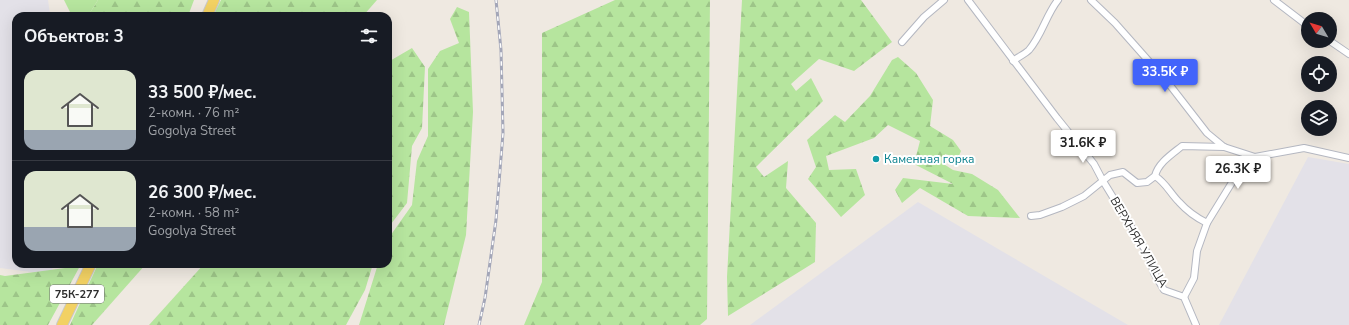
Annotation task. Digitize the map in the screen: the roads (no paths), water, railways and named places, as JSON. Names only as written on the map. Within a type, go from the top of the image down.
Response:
[{"type":"main road","points":[[209,12],[214,0]]},
{"type":"main road","name":"75К-277","points":[[62,325],[89,268]]},
{"type":"street","points":[[902,42],[924,17],[944,0]]},
{"type":"street","name":"ВЕРХНЯЯ УЛИЦА","points":[[968,0],[1057,118],[1094,164],[1150,256],[1154,273],[1164,290],[1184,297]]},
{"type":"street","points":[[1013,60],[1028,50],[1039,36],[1046,19],[1058,0]]},
{"type":"street","points":[[1091,0],[1116,23],[1169,84],[1207,133],[1224,147]]},
{"type":"street","points":[[1274,0],[1301,21]]},
{"type":"street","points":[[1337,46],[1349,54]]},
{"type":"street","points":[[1031,216],[1040,215],[1062,207],[1084,196],[1110,175],[1123,172],[1137,184],[1147,182],[1155,176],[1156,170],[1162,163],[1182,146],[1224,147],[1255,157],[1304,148],[1349,158]]},
{"type":"street","points":[[1196,325],[1184,297],[1194,278],[1197,251],[1207,223],[1239,171],[1255,157]]},
{"type":"street","points":[[1155,176],[1164,183],[1178,202],[1187,210],[1207,223]]},
{"type":"railway","points":[[479,325],[485,298],[496,220],[503,133],[501,50],[496,0]]},
{"type":"place","name":"Каменная горка","points":[[876,159]]}]
